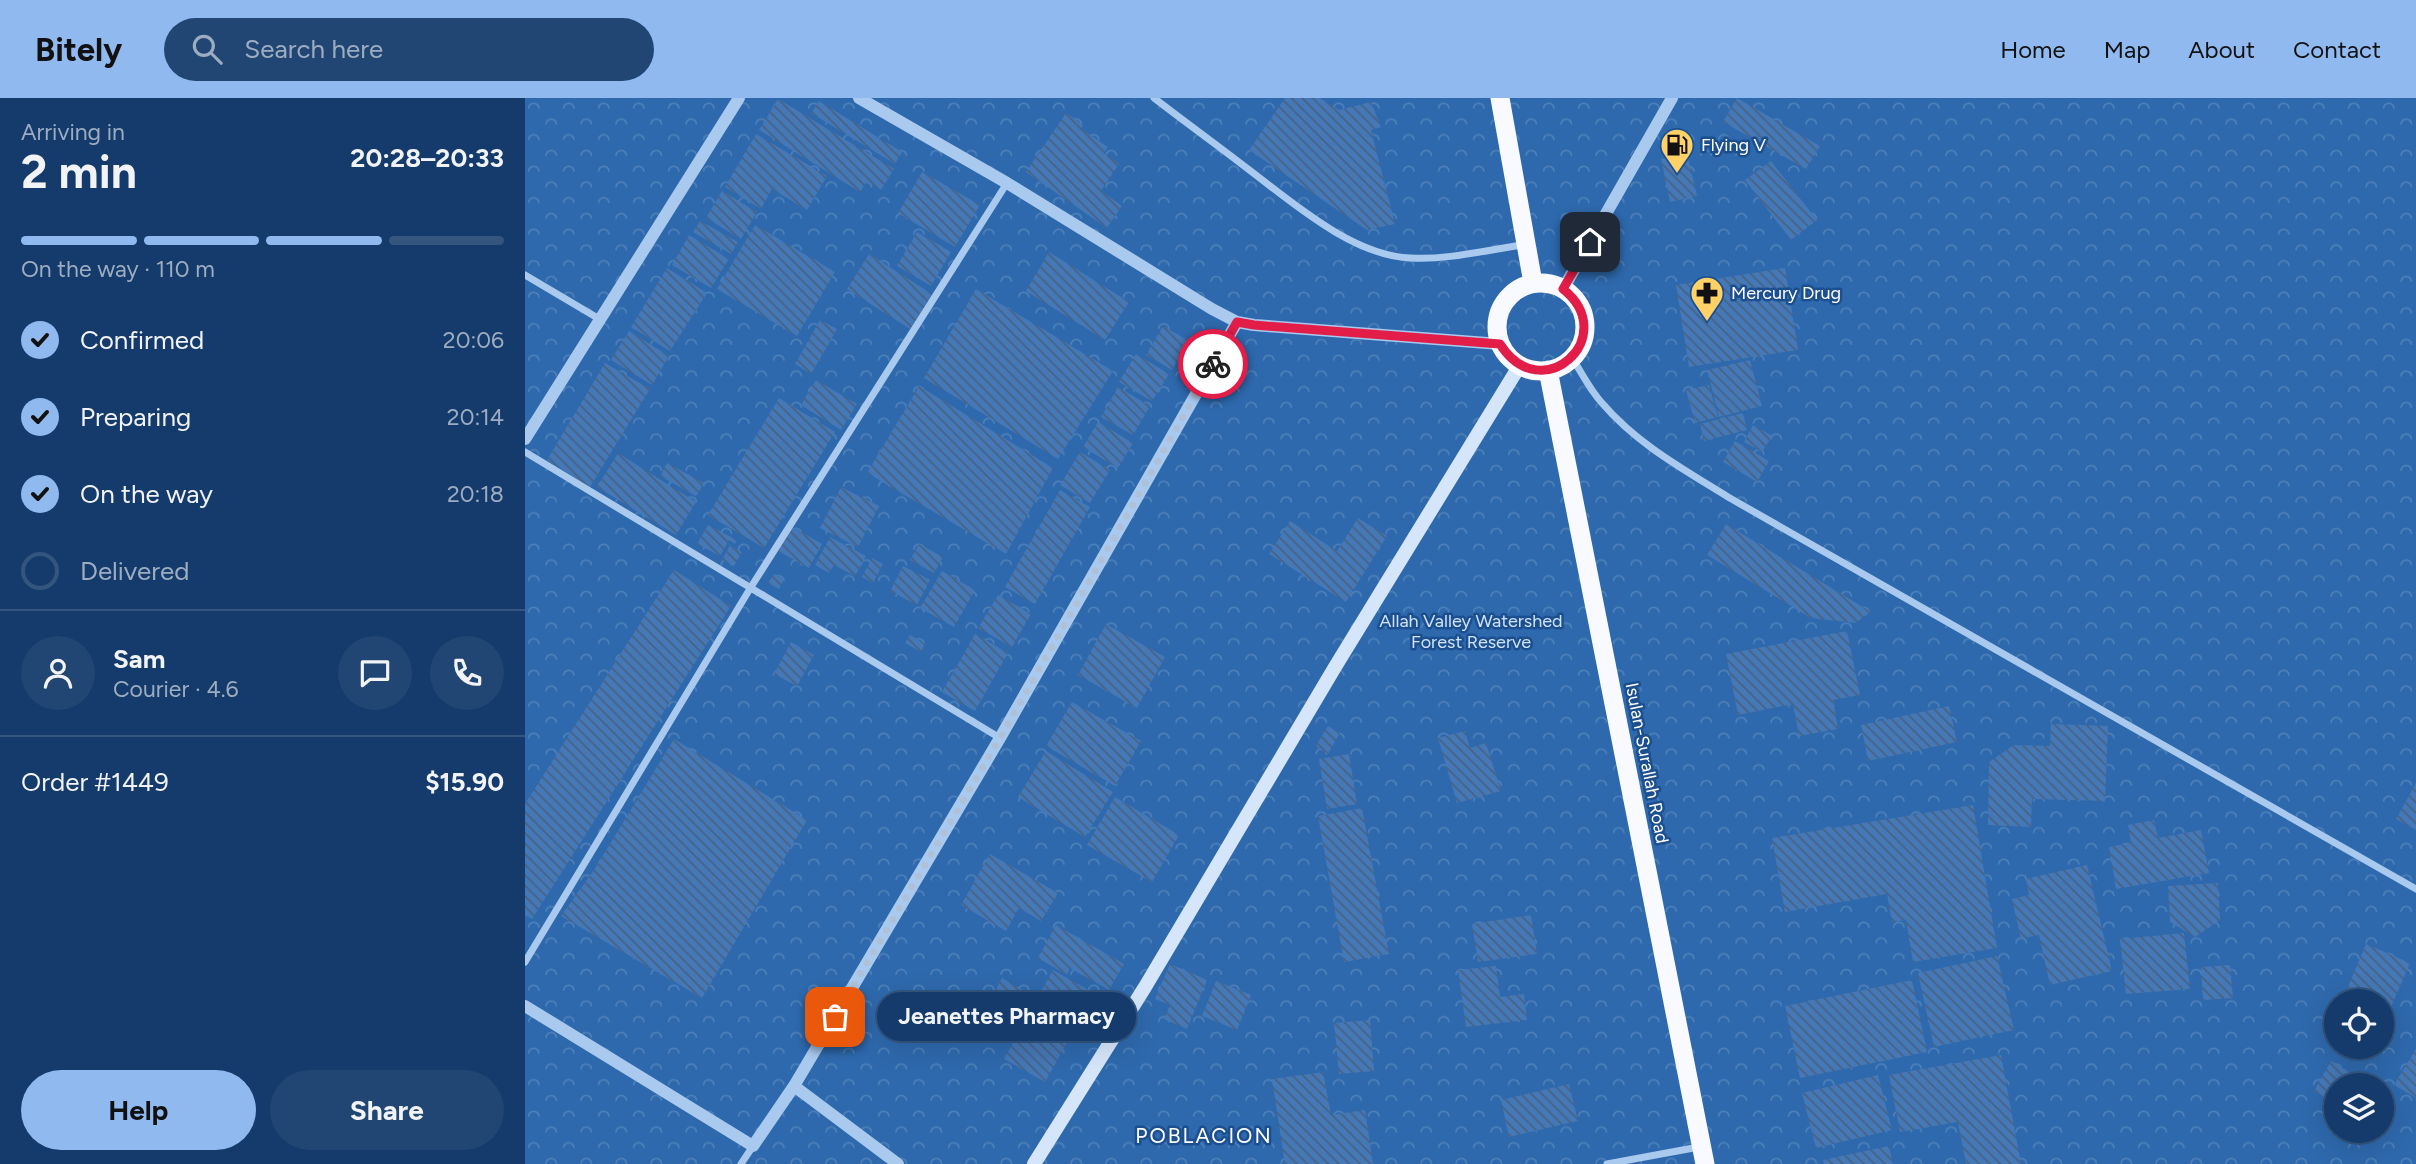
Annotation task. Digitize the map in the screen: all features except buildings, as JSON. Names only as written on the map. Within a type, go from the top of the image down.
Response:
[{"type":"highway","points":[[1500,98],[1533,283]]},
{"type":"highway","points":[[1533,283],[1549,284],[1563,289],[1574,297],[1581,308],[1584,334],[1580,347],[1572,358],[1561,366],[1548,370],[1534,370],[1520,365],[1508,356],[1500,344],[1497,333],[1499,310],[1513,292],[1533,283]]},
{"type":"highway","name":"Isulan-Surallah Road","points":[[1548,370],[1703,1155]]},
{"type":"main road","points":[[1034,1164],[1145,987],[1335,667],[1520,365]]},
{"type":"street","points":[[525,439],[739,98]]},
{"type":"street","points":[[859,98],[1007,183],[1237,322],[1500,344]]},
{"type":"street","points":[[1154,98],[1299,207],[1351,241],[1378,252],[1409,258],[1440,257],[1527,245]]},
{"type":"street","points":[[1563,289],[1672,98]]},
{"type":"street","points":[[525,962],[751,587],[1007,183]]},
{"type":"street","points":[[525,275],[601,320]]},
{"type":"street","points":[[741,1164],[794,1086],[1000,738],[1237,322]]},
{"type":"street","points":[[1572,358],[1599,401],[1627,430],[1662,456],[1728,497],[2416,889]]},
{"type":"street","points":[[525,452],[1000,738]]},
{"type":"street","points":[[525,1006],[753,1146]]},
{"type":"street","points":[[794,1086],[898,1164]]},
{"type":"street","points":[[1607,1164],[1703,1155]]},
{"type":"green space","name":"Allah Valley Watershed Forest Reserve","points":[[525,98],[2416,98],[2416,1164],[525,1164]]},
{"type":"way so far","points":[[835,1017],[1000,738],[1213,364]]},
{"type":"place","name":"Flying V","points":[[1677,175]]},
{"type":"place","name":"Mercury Drug","points":[[1707,323]]},
{"type":"place","name":"Jeanettes Pharmacy","points":[[835,1017]]},
{"type":"district","name":"POBLACION","points":[[1204,1135]]},
{"type":"route","points":[[1213,364],[1237,322],[1500,344],[1508,356],[1520,365],[1534,370],[1561,366],[1572,358],[1580,347],[1584,334],[1581,308],[1574,297],[1563,289],[1590,242]]}]
